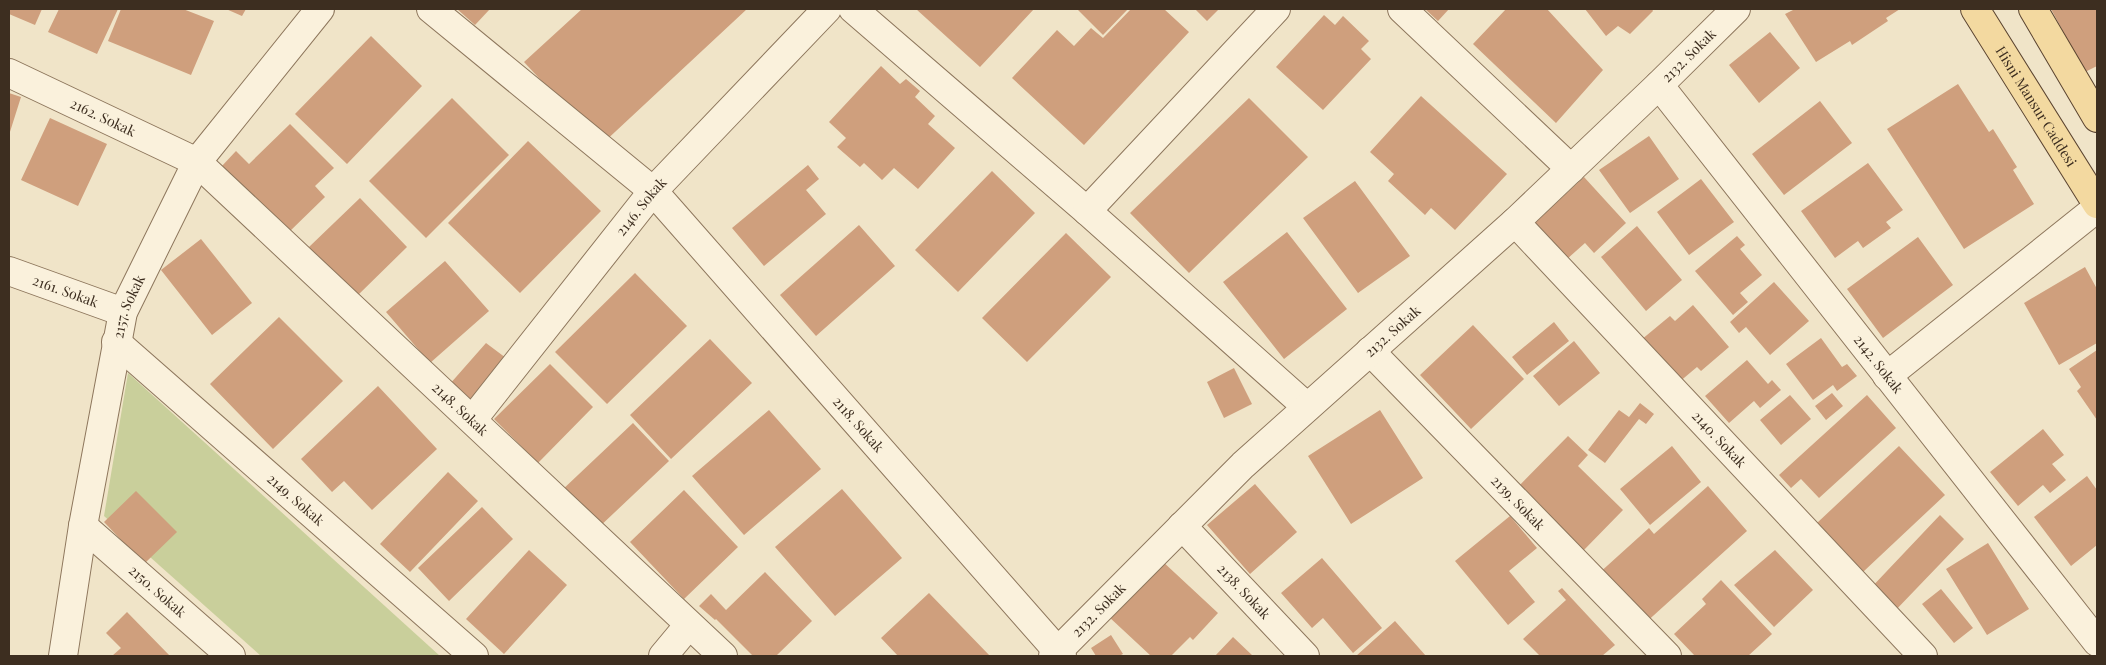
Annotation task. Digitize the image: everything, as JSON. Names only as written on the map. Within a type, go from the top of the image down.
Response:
[{"type":"main road","name":"Hisni Mansur Caddesi","points":[[1975,9],[2097,204]]},
{"type":"main road","points":[[2033,9],[2097,118]]},
{"type":"street","name":"2157. Sokak","points":[[63,656],[122,312],[197,162],[320,9]]},
{"type":"street","name":"2118. Sokak","points":[[431,9],[652,192],[1057,654]]},
{"type":"street","name":"2146. Sokak","points":[[473,419],[652,192],[827,9]]},
{"type":"street","points":[[853,9],[1087,211],[1307,408]]},
{"type":"street","points":[[1087,211],[1276,9]]},
{"type":"street","points":[[1402,9],[1571,168]]},
{"type":"street","name":"2132. Sokak","points":[[1057,654],[1243,465],[1514,222],[1660,85],[1736,9]]},
{"type":"street","name":"2162. Sokak","points":[[9,73],[197,162]]},
{"type":"street","name":"2142. Sokak","points":[[1660,85],[2097,642]]},
{"type":"street","name":"2148. Sokak","points":[[197,162],[473,419],[688,626],[723,656]]},
{"type":"street","points":[[1888,376],[2097,208]]},
{"type":"street","name":"2140. Sokak","points":[[1514,222],[1923,656]]},
{"type":"street","name":"2161. Sokak","points":[[9,272],[122,312]]},
{"type":"street","name":"2149. Sokak","points":[[116,342],[474,656]]},
{"type":"street","name":"2139. Sokak","points":[[1370,351],[1667,656]]},
{"type":"street","name":"2150. Sokak","points":[[84,526],[231,656]]},
{"type":"street","name":"2138. Sokak","points":[[1182,526],[1305,656]]},
{"type":"street","points":[[663,656],[688,626]]},
{"type":"green space","points":[[128,373],[440,656],[261,656],[104,516]]},
{"type":"building","points":[[9,9],[42,9],[35,25],[9,14]]},
{"type":"building","points":[[59,9],[118,9],[97,54],[48,32]]},
{"type":"building","points":[[121,9],[183,9],[214,21],[191,75],[108,41]]},
{"type":"building","points":[[226,9],[246,9],[242,16]]},
{"type":"building","points":[[457,9],[490,9],[475,25]]},
{"type":"building","points":[[582,9],[747,9],[601,145],[524,62]]},
{"type":"building","points":[[916,9],[1034,9],[980,67]]},
{"type":"building","points":[[1077,9],[1128,9],[1103,35]]},
{"type":"building","points":[[1131,9],[1164,9],[1189,32],[1084,145],[1012,78],[1057,30],[1074,46],[1091,28],[1103,38]]},
{"type":"building","points":[[1195,9],[1219,9],[1207,21]]},
{"type":"building","points":[[1425,9],[1449,9],[1438,21]]},
{"type":"building","points":[[1506,9],[1547,9],[1603,70],[1556,123],[1473,44]]},
{"type":"building","points":[[1585,9],[1652,9],[1653,11],[1630,34],[1618,26],[1606,36]]},
{"type":"building","points":[[1795,9],[1900,9],[1886,18],[1888,21],[1852,45],[1850,41],[1816,62],[1785,14]]},
{"type":"building","points":[[2051,9],[2097,9],[2097,66],[2085,72]]},
{"type":"building","points":[[1324,15],[1335,25],[1343,16],[1369,41],[1361,49],[1371,59],[1323,110],[1276,67]]},
{"type":"building","points":[[1770,32],[1800,68],[1759,103],[1729,65]]},
{"type":"building","points":[[371,36],[422,86],[347,164],[295,114]]},
{"type":"building","points":[[881,66],[900,84],[906,79],[920,91],[915,97],[935,116],[928,124],[955,148],[918,189],[894,168],[882,180],[864,163],[860,167],[837,147],[846,138],[829,122]]},
{"type":"building","points":[[1958,84],[1989,132],[1993,129],[2017,167],[2013,170],[2034,204],[1964,249],[1887,129]]},
{"type":"building","points":[[9,93],[21,97],[9,135]]},
{"type":"building","points":[[1421,96],[1507,174],[1455,230],[1431,208],[1425,215],[1388,181],[1394,174],[1370,152]]},
{"type":"building","points":[[452,98],[509,155],[426,238],[369,181]]},
{"type":"building","points":[[1249,98],[1308,157],[1189,273],[1130,213]]},
{"type":"building","points":[[1820,101],[1852,143],[1784,195],[1752,154]]},
{"type":"building","points":[[50,118],[107,144],[78,206],[21,180]]},
{"type":"building","points":[[290,124],[334,168],[315,186],[325,197],[287,234],[221,167],[236,151],[249,164]]},
{"type":"building","points":[[1649,136],[1679,179],[1630,213],[1599,170]]},
{"type":"building","points":[[528,141],[601,211],[520,293],[448,223]]},
{"type":"building","points":[[1868,163],[1903,210],[1886,222],[1891,228],[1863,248],[1858,241],[1835,258],[1801,211]]},
{"type":"building","points":[[808,165],[819,179],[806,190],[826,214],[764,266],[732,228]]},
{"type":"building","points":[[992,171],[1035,213],[958,292],[915,250]]},
{"type":"building","points":[[1584,177],[1626,223],[1594,253],[1585,243],[1567,259],[1534,223]]},
{"type":"building","points":[[1701,179],[1734,222],[1689,255],[1657,212]]},
{"type":"building","points":[[1355,181],[1410,256],[1358,293],[1303,218]]},
{"type":"building","points":[[360,198],[407,247],[356,297],[309,247]]},
{"type":"building","points":[[859,225],[895,266],[816,336],[780,295]]},
{"type":"building","points":[[1637,226],[1682,280],[1646,311],[1601,257]]},
{"type":"building","points":[[1287,232],[1347,309],[1284,359],[1223,282]]},
{"type":"building","points":[[1066,233],[1111,277],[1027,362],[982,318]]},
{"type":"building","points":[[1737,236],[1745,245],[1740,249],[1762,275],[1740,293],[1748,302],[1733,315],[1695,271]]},
{"type":"building","points":[[1918,237],[1953,285],[1883,338],[1847,289]]},
{"type":"building","points":[[201,239],[252,303],[212,335],[161,270]]},
{"type":"building","points":[[445,261],[489,311],[430,363],[386,312]]},
{"type":"building","points":[[2085,267],[2097,289],[2097,343],[2059,365],[2024,303]]},
{"type":"building","points":[[635,273],[687,326],[607,404],[555,352]]},
{"type":"building","points":[[1774,282],[1809,321],[1770,355],[1746,327],[1739,333],[1730,322]]},
{"type":"building","points":[[1693,305],[1729,347],[1701,371],[1697,367],[1678,383],[1641,340],[1670,316],[1675,321]]},
{"type":"building","points":[[279,317],[343,381],[273,449],[210,384]]},
{"type":"building","points":[[1554,322],[1569,341],[1527,375],[1512,357]]},
{"type":"building","points":[[1473,325],[1524,379],[1471,429],[1420,375]]},
{"type":"building","points":[[1821,338],[1842,367],[1847,364],[1857,376],[1837,391],[1833,385],[1813,400],[1786,364]]},
{"type":"building","points":[[710,339],[752,383],[671,459],[630,415]]},
{"type":"building","points":[[1574,341],[1600,373],[1559,406],[1533,376]]},
{"type":"building","points":[[486,343],[506,358],[470,402],[449,385]]},
{"type":"building","points":[[2097,350],[2097,420],[2077,391],[2081,387],[2069,369]]},
{"type":"building","points":[[1747,360],[1768,384],[1772,380],[1781,390],[1760,408],[1754,401],[1729,423],[1705,396]]},
{"type":"building","points":[[550,364],[593,407],[538,463],[494,419]]},
{"type":"building","points":[[1234,368],[1252,404],[1224,418],[1207,382]]},
{"type":"building","points":[[378,386],[437,449],[372,510],[344,481],[332,492],[301,459]]},
{"type":"building","points":[[1832,393],[1843,406],[1826,420],[1815,406]]},
{"type":"building","points":[[1790,395],[1811,419],[1781,445],[1760,420]]},
{"type":"building","points":[[1867,395],[1896,428],[1819,498],[1801,479],[1791,488],[1779,475]]},
{"type":"building","points":[[1640,403],[1654,414],[1646,424],[1639,419],[1605,463],[1588,450],[1619,410],[1629,417]]},
{"type":"building","points":[[769,410],[821,469],[744,535],[692,476]]},
{"type":"building","points":[[1380,410],[1423,478],[1351,524],[1308,456]]},
{"type":"building","points":[[633,423],[669,461],[596,530],[560,492]]},
{"type":"building","points":[[2043,429],[2064,455],[2052,464],[2066,480],[2050,493],[2043,485],[2018,506],[1990,472]]},
{"type":"building","points":[[1568,436],[1588,455],[1578,466],[1623,510],[1582,552],[1516,489]]},
{"type":"building","points":[[1672,446],[1701,482],[1650,525],[1620,489]]},
{"type":"building","points":[[1899,446],[1945,495],[1863,572],[1817,523]]},
{"type":"building","points":[[448,472],[478,501],[410,572],[380,544]]},
{"type":"building","points":[[2087,476],[2097,490],[2097,545],[2071,566],[2034,517]]},
{"type":"building","points":[[1255,484],[1297,532],[1250,574],[1207,525]]},
{"type":"building","points":[[1708,486],[1747,531],[1643,625],[1597,575],[1649,528],[1654,534]]},
{"type":"building","points":[[842,489],[902,558],[835,616],[775,547]]},
{"type":"building","points":[[684,490],[738,547],[684,599],[630,542]]},
{"type":"building","points":[[136,491],[177,532],[144,564],[104,522]]},
{"type":"building","points":[[482,507],[513,539],[449,601],[418,568]]},
{"type":"building","points":[[1940,515],[1964,539],[1892,614],[1868,591]]},
{"type":"building","points":[[1510,516],[1537,548],[1509,571],[1535,602],[1508,625],[1455,561]]},
{"type":"building","points":[[1988,543],[2029,609],[1987,635],[1946,569]]},
{"type":"building","points":[[529,550],[567,585],[504,654],[466,619]]},
{"type":"building","points":[[1775,550],[1813,590],[1774,627],[1734,585]]},
{"type":"building","points":[[1322,558],[1382,628],[1353,653],[1323,618],[1312,628],[1281,593]]},
{"type":"building","points":[[1161,560],[1218,613],[1193,640],[1190,637],[1171,656],[1151,656],[1108,616]]},
{"type":"building","points":[[765,572],[812,621],[776,656],[753,656],[716,619],[699,606],[711,594],[726,610]]},
{"type":"building","points":[[1721,580],[1772,634],[1748,656],[1695,656],[1674,634],[1706,604],[1702,599]]},
{"type":"building","points":[[1562,588],[1615,645],[1602,656],[1540,656],[1523,639],[1566,600],[1558,591]]},
{"type":"building","points":[[1941,589],[1973,628],[1954,643],[1922,604]]},
{"type":"building","points":[[929,593],[990,656],[898,656],[881,638]]},
{"type":"building","points":[[127,612],[170,656],[112,656],[121,648],[106,633]]},
{"type":"building","points":[[1395,621],[1426,656],[1356,656]]},
{"type":"building","points":[[1111,635],[1123,654],[1119,656],[1096,656],[1091,648]]},
{"type":"building","points":[[1233,637],[1253,656],[1215,656]]}]
